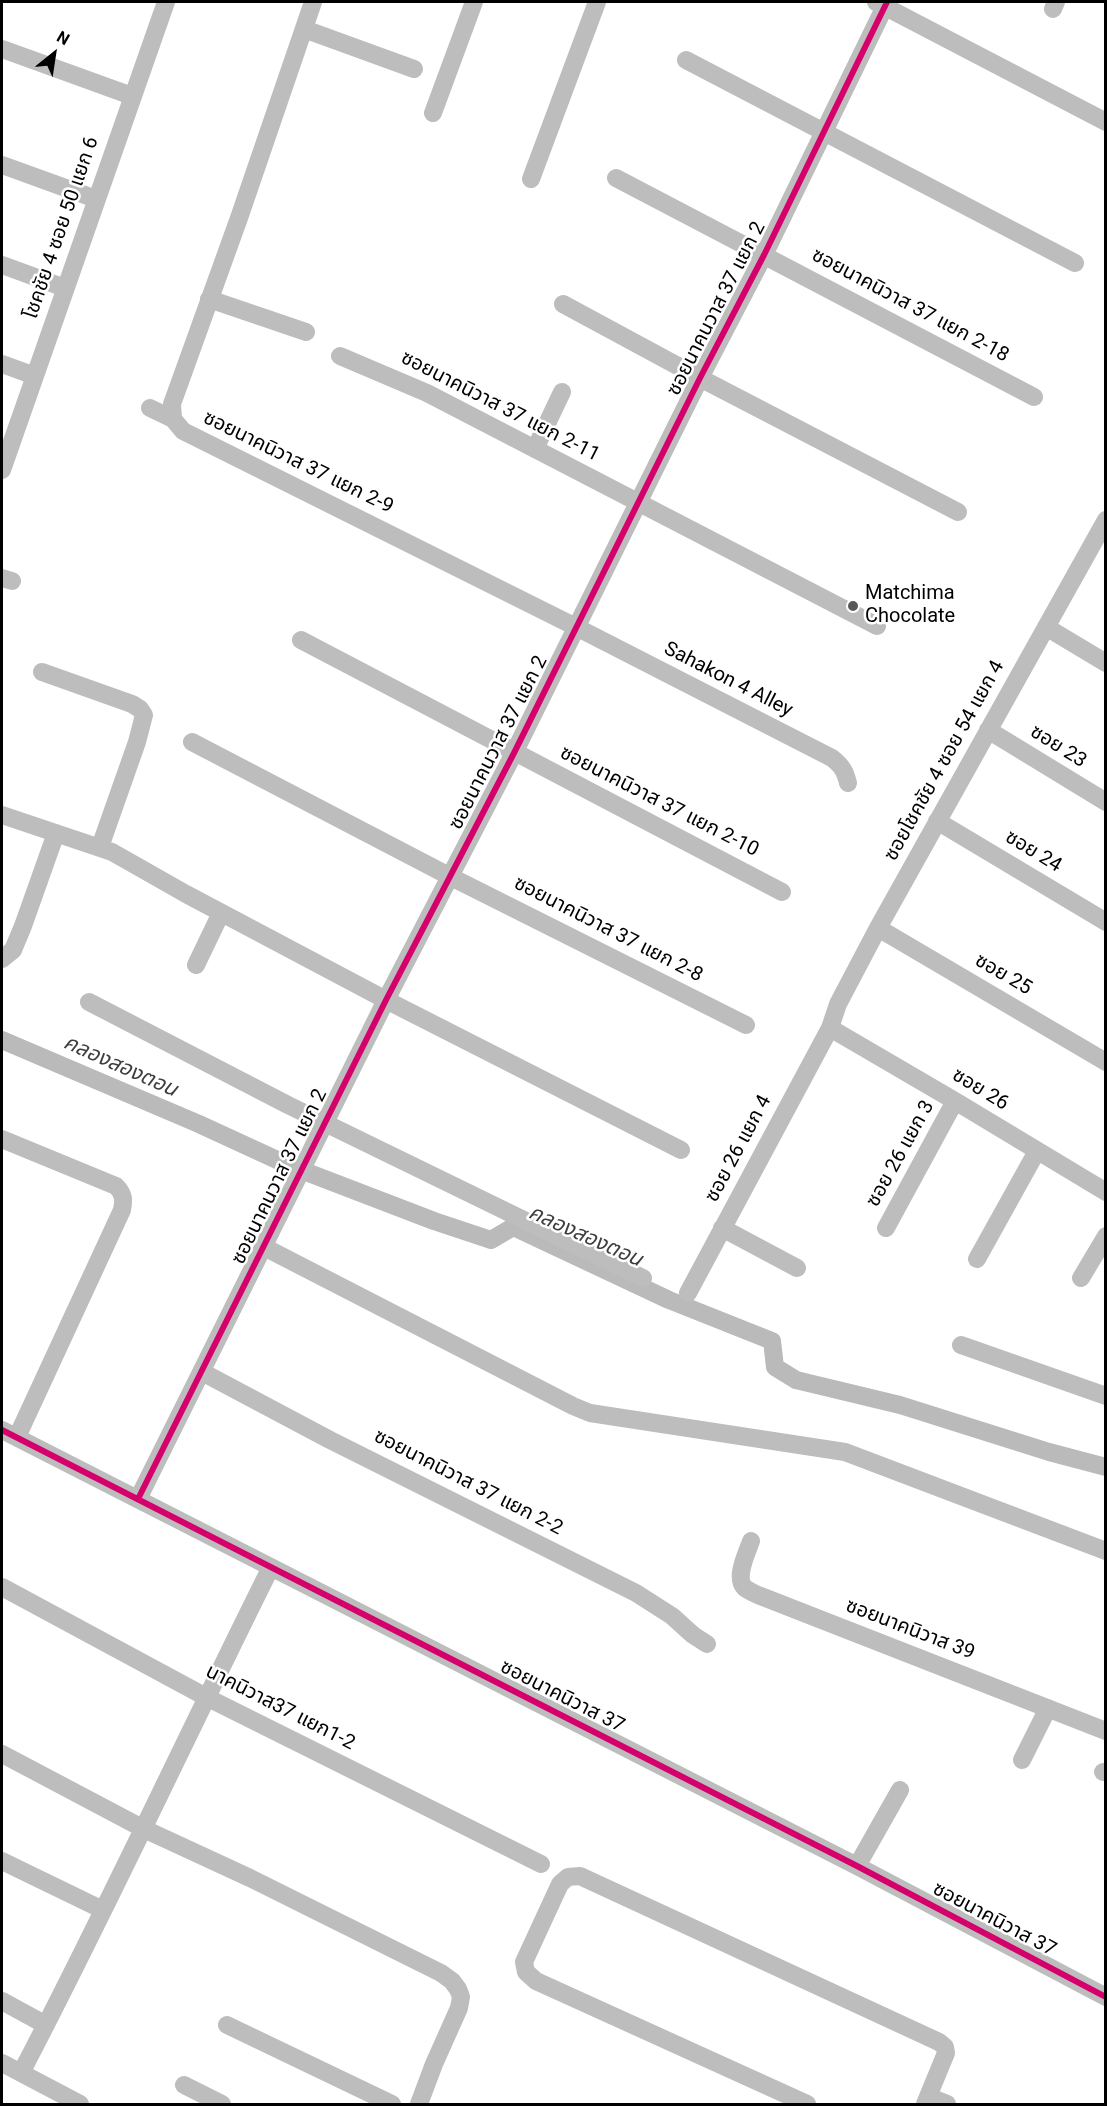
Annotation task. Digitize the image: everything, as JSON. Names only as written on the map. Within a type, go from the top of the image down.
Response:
[{"type":"street","name":"โชคชัย 4 ซอย 50 แยก 6","points":[[2,470],[166,2]]},
{"type":"street","name":"ซอยนาคนิวาส 37 แยก 2-9","points":[[313,2],[172,404],[173,419],[183,431],[576,627]]},
{"type":"street","points":[[434,113],[474,2]]},
{"type":"street","points":[[531,178],[597,2]]},
{"type":"street","points":[[882,3],[1106,122]]},
{"type":"street","name":"ซอยนาคนวาส 37 แยก 2","points":[[138,1499],[386,1000],[514,753],[700,378],[764,255],[825,131],[882,3]]},
{"type":"street","points":[[304,29],[414,69]]},
{"type":"street","points":[[2,49],[132,96]]},
{"type":"street","points":[[686,60],[1075,263]]},
{"type":"street","points":[[2,165],[96,199]]},
{"type":"street","name":"ซอยนาคนิวาส 37 แยก 2-18","points":[[616,178],[1034,397]]},
{"type":"street","points":[[2,265],[65,288]]},
{"type":"street","points":[[209,299],[306,332]]},
{"type":"street","points":[[563,304],[958,512]]},
{"type":"street","name":"ซอยนาคนิวาส 37 แยก 2-11","points":[[340,356],[427,393],[638,502]]},
{"type":"street","points":[[2,364],[35,376]]},
{"type":"street","points":[[535,449],[562,392]]},
{"type":"street","points":[[150,408],[173,419]]},
{"type":"street","points":[[638,502],[877,626]]},
{"type":"street","name":"ซอยโชคชัย 4 ซอย 54 แยก 4","points":[[830,1028],[838,1004],[936,821],[1046,627],[1100,543],[1106,520]]},
{"type":"street","name":"Sahakon 4 Alley","points":[[576,627],[832,758],[846,772],[848,783]]},
{"type":"street","points":[[1046,627],[1106,663]]},
{"type":"street","name":"ซอยนาคนิวาส 37 แยก 2-10","points":[[301,640],[782,892]]},
{"type":"street","points":[[42,672],[132,705],[140,709],[144,715],[106,849]]},
{"type":"street","name":"ซอย 23","points":[[988,730],[1106,802]]},
{"type":"street","name":"ซอยนาคนิวาส 37 แยก 2-8","points":[[192,742],[449,876],[746,1025]]},
{"type":"street","points":[[2,815],[106,849],[386,1000],[681,1149]]},
{"type":"street","name":"ซอย 24","points":[[936,821],[1106,922]]},
{"type":"street","points":[[2,959],[13,950],[20,934],[56,833]]},
{"type":"street","points":[[196,965],[221,913]]},
{"type":"street","name":"ซอย 25","points":[[878,928],[1106,1062]]},
{"type":"street","points":[[89,1002],[288,1105],[644,1278]]},
{"type":"street","name":"ซอย 26","points":[[830,1028],[1106,1192]]},
{"type":"street","name":"ซอย 26 แยก 4","points":[[688,1293],[830,1028]]},
{"type":"street","name":"ซอย 26 แยก 3","points":[[886,1228],[955,1101]]},
{"type":"street","points":[[2,1140],[116,1186],[122,1192],[124,1199],[122,1210],[9,1433]]},
{"type":"street","points":[[977,1259],[1038,1151]]},
{"type":"street","points":[[722,1228],[797,1268]]},
{"type":"street","points":[[1081,1278],[1106,1236]]},
{"type":"street","points":[[264,1247],[450,1344],[590,1413],[845,1452],[1106,1551]]},
{"type":"street","points":[[961,1345],[1106,1396]]},
{"type":"street","name":"ซอยนาคนิวาส 37 แยก 2-2","points":[[202,1372],[330,1440],[636,1593],[672,1616],[707,1644]]},
{"type":"street","name":"ซอยนาคนิวาส 37","points":[[9,1433],[857,1866],[1106,1997]]},
{"type":"street","name":"ซอยนาคนิวาส 39","points":[[751,1541],[740,1575],[740,1581],[744,1587],[769,1599],[1106,1731]]},
{"type":"street","points":[[21,2073],[144,1830],[206,1697],[271,1567]]},
{"type":"street","name":"นาคนิวาส37 แยก1-2","points":[[2,1587],[206,1697],[541,1864]]},
{"type":"street","points":[[1022,1760],[1048,1708]]},
{"type":"street","points":[[2,1754],[144,1830],[250,1878],[452,1981],[460,1997],[459,2008],[419,2104]]},
{"type":"street","points":[[857,1866],[900,1790]]},
{"type":"street","points":[[2,1861],[103,1910]]},
{"type":"street","points":[[807,2104],[536,1981],[526,1972],[524,1962],[560,1884],[568,1877],[580,1876],[939,2042],[945,2047],[946,2053],[927,2101],[947,2104]]},
{"type":"street","points":[[2,2001],[46,2025]]},
{"type":"street","points":[[227,2025],[392,2104]]},
{"type":"street","points":[[2,2063],[80,2104]]},
{"type":"street","points":[[184,2085],[222,2104]]},
{"type":"waterway","name":"คลองสองตอน","points":[[2,1040],[199,1124],[288,1165],[434,1221],[491,1240],[513,1227],[518,1229],[669,1300],[772,1341],[775,1367],[796,1380],[900,1405],[1049,1452],[1106,1467]]},
{"type":"cycle path","points":[[138,1499],[386,1000],[514,753],[700,378],[764,255],[887,2]]},
{"type":"cycle path","points":[[2,1430],[857,1866],[1106,1997]]},
{"type":"place","name":"Matchima Chocolate","points":[[853,606]]}]
